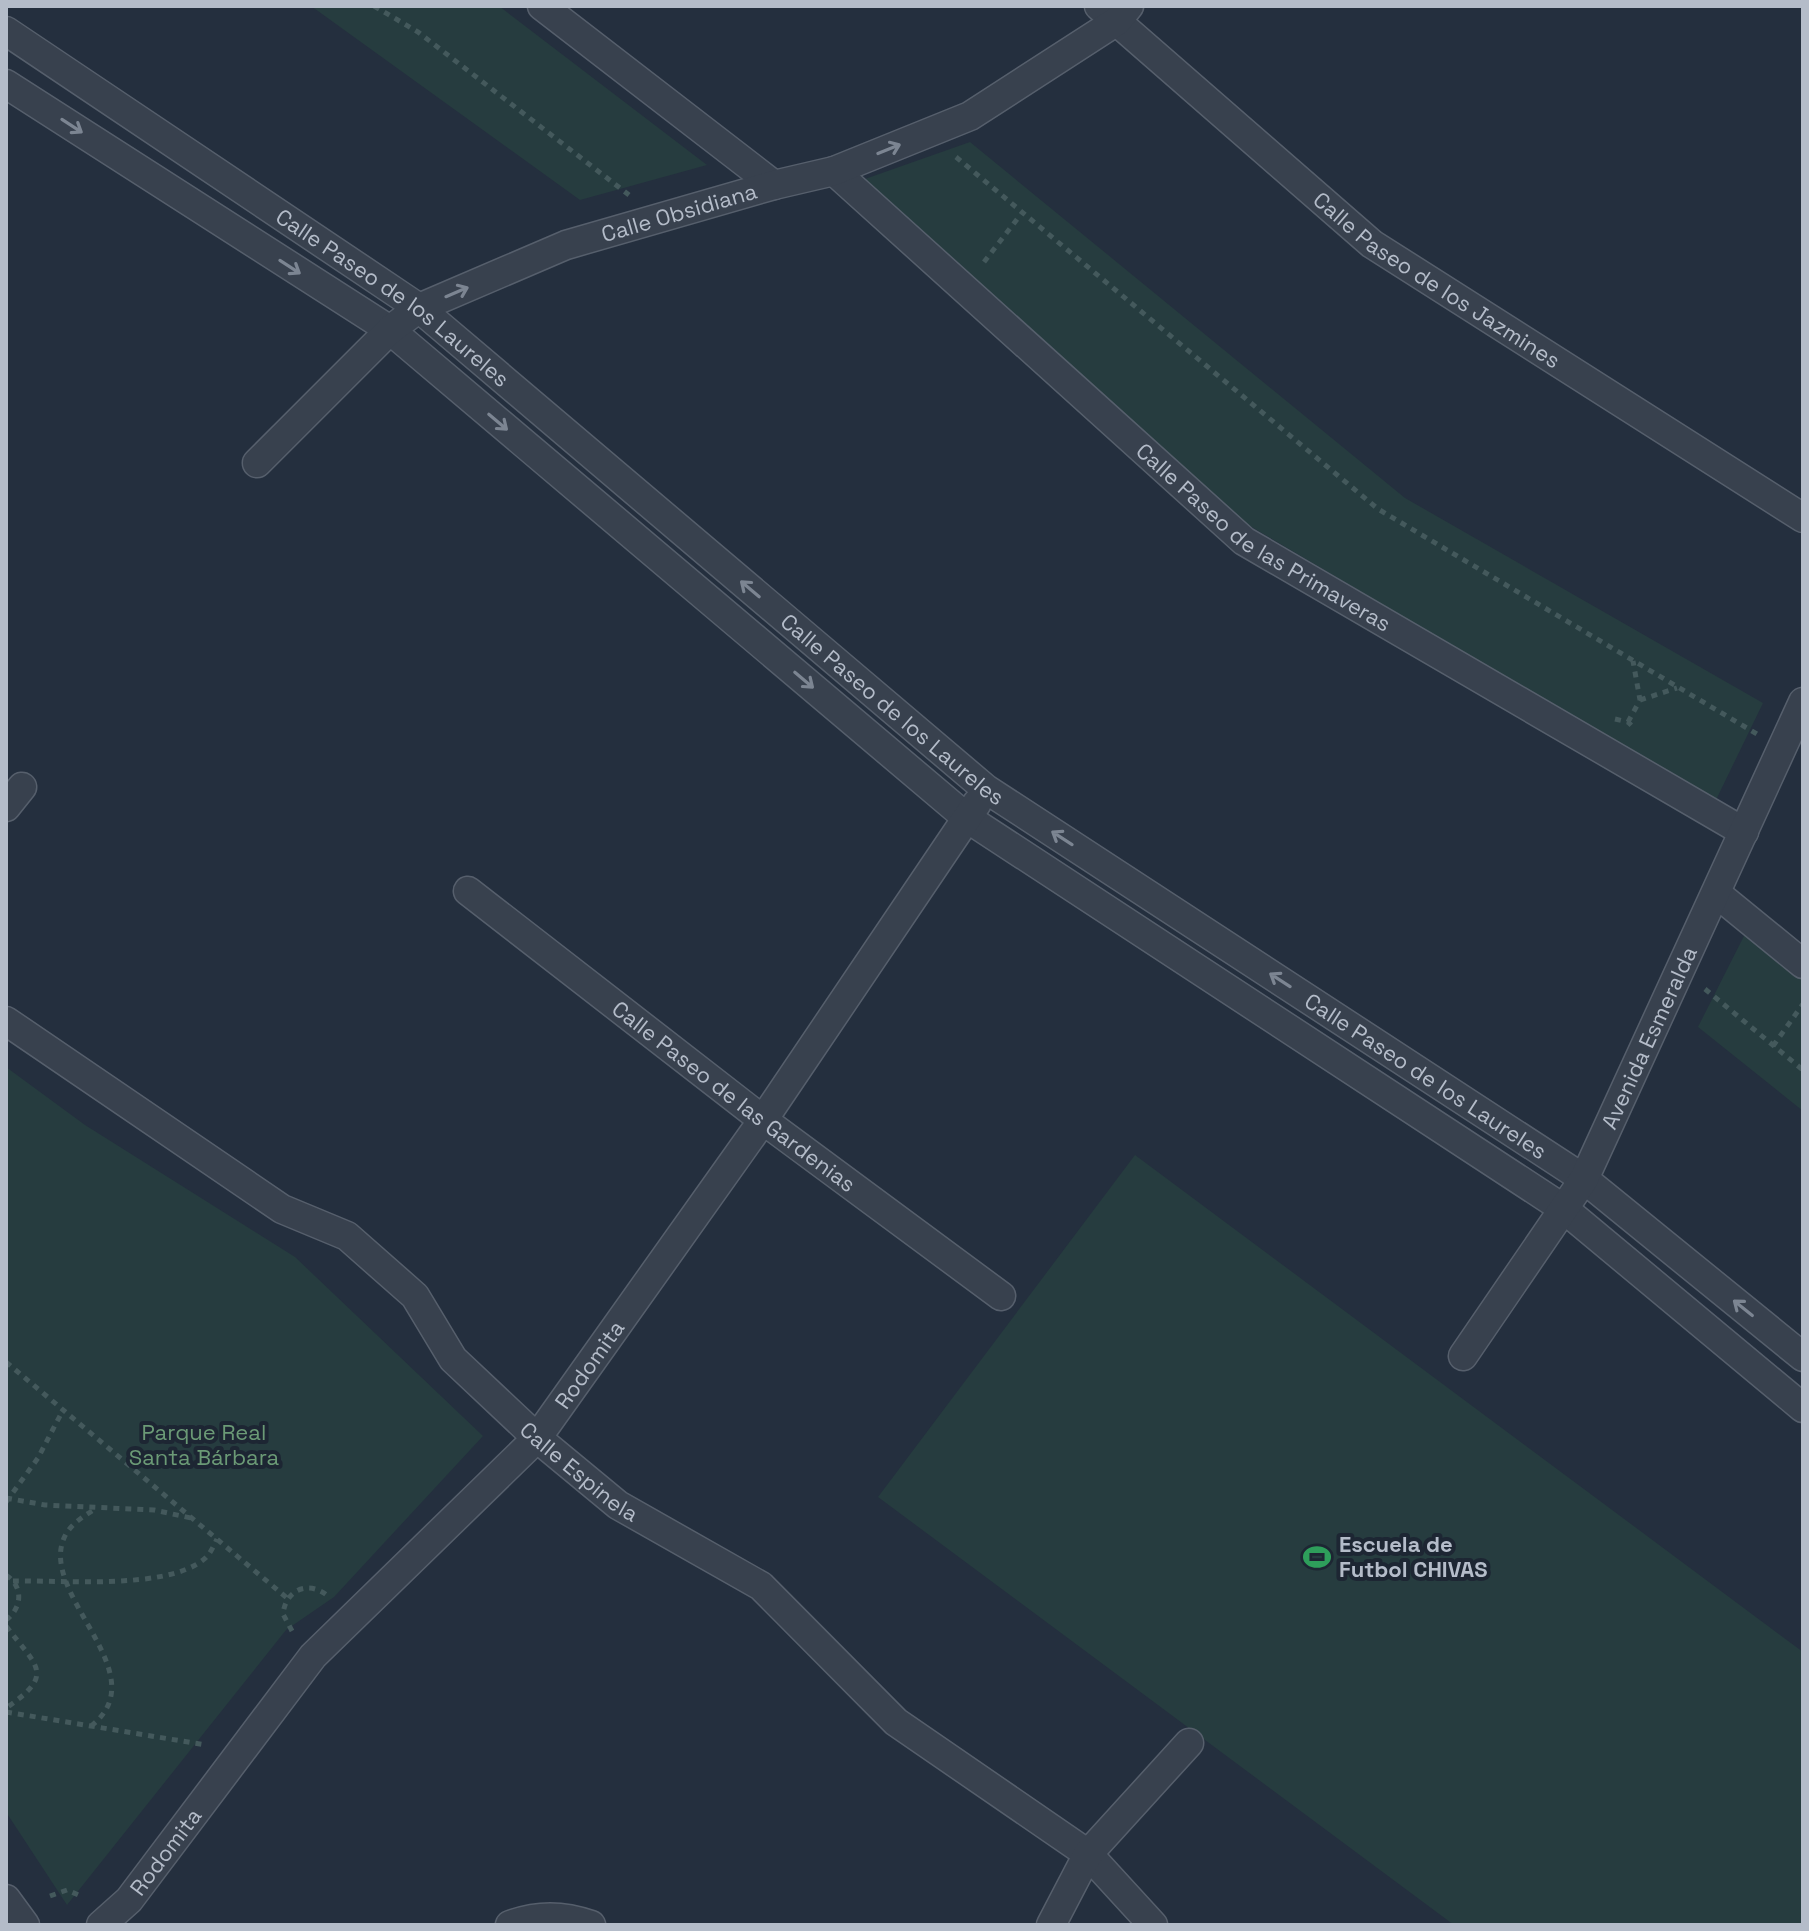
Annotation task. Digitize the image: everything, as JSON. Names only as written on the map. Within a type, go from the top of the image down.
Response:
[{"type":"street","points":[[542,6],[774,185]]},
{"type":"street","name":"Calle Obsidiana","points":[[257,463],[390,330],[419,308],[566,245],[774,185],[834,171],[970,116],[1115,11]]},
{"type":"street","name":"Calle Paseo de los Jazmines","points":[[1115,11],[1372,244],[1803,518]]},
{"type":"street","name":"Calle Paseo de los Laureles","points":[[6,31],[419,308],[986,789],[1584,1179],[1803,1357]]},
{"type":"street","name":"Calle Paseo de los Laureles","points":[[6,84],[390,330],[967,818],[1564,1209],[1803,1408]]},
{"type":"street","name":"Calle Paseo de las Primaveras","points":[[834,171],[1244,541],[1744,832]]},
{"type":"street","name":"Avenida Esmeralda","points":[[1463,1356],[1584,1179],[1803,702]]},
{"type":"street","name":"Rodomita","points":[[101,1925],[129,1900],[313,1656],[537,1438],[763,1120],[986,789]]},
{"type":"street","name":"Calle Paseo de las Gardenias","points":[[468,891],[763,1120],[1001,1296]]},
{"type":"street","points":[[1716,893],[1803,964]]},
{"type":"street","name":"Calle Espinela","points":[[6,1021],[282,1209],[347,1236],[415,1296],[453,1359],[537,1438],[618,1505],[761,1586],[896,1722],[1088,1854],[1153,1925]]},
{"type":"street","points":[[1051,1925],[1088,1854],[1189,1743]]},
{"type":"street","points":[[6,1899],[25,1925]]},
{"type":"street","points":[[510,1925],[532,1917],[568,1917],[591,1925]]},
{"type":"path","points":[[374,6],[418,32],[658,218]]},
{"type":"path","points":[[927,134],[1378,509],[1782,748]]},
{"type":"path","points":[[981,266],[1022,213]]},
{"type":"path","points":[[1628,722],[1640,700],[1633,661]]},
{"type":"path","points":[[1640,700],[1678,688]]},
{"type":"path","points":[[1681,969],[1803,1070]]},
{"type":"path","points":[[1773,1046],[1803,1004]]},
{"type":"path","points":[[6,1362],[287,1598]]},
{"type":"path","points":[[63,1410],[38,1458],[7,1499],[95,1509],[154,1510],[193,1519]]},
{"type":"path","points":[[91,1726],[108,1708],[112,1693],[110,1675],[92,1630],[66,1580],[60,1556],[63,1539],[71,1525],[95,1509]]},
{"type":"path","points":[[13,1581],[135,1580],[185,1570],[210,1554],[217,1539]]},
{"type":"path","points":[[6,1575],[19,1594],[16,1611],[6,1623],[38,1673],[36,1684],[6,1710]]},
{"type":"path","points":[[295,1634],[289,1629],[283,1614],[287,1598],[294,1592],[309,1587],[324,1593],[334,1606]]},
{"type":"path","points":[[6,1710],[206,1745]]},
{"type":"path","points":[[50,1896],[67,1890],[83,1897]]},
{"type":"green space","points":[[311,6],[499,6],[707,165],[580,200]]},
{"type":"green space","points":[[970,142],[1405,498],[1763,703],[1715,802],[1245,523],[865,179]]},
{"type":"green space","points":[[1747,930],[1803,974],[1803,1111],[1698,1027]]},
{"type":"green space","name":"Parque Real Santa Bárbara","points":[[6,1067],[85,1125],[295,1257],[483,1436],[334,1597],[286,1630],[67,1905],[6,1812]]},
{"type":"green space","name":"Escuela de Futbol CHIVAS","points":[[1135,1155],[1803,1652],[1803,1925],[1454,1925],[878,1497]]},
{"type":"place","name":"Escuela de Futbol CHIVAS","points":[[1317,1557]]}]
